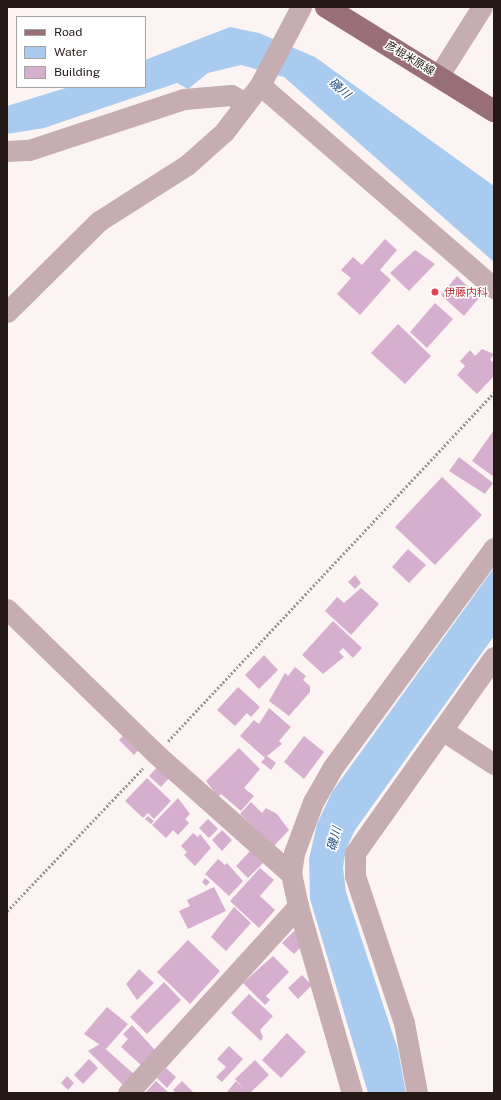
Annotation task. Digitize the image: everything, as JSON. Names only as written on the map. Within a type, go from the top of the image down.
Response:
[{"type":"main road","name":"彦根米原線","points":[[326,7],[494,111]]},
{"type":"street","points":[[7,312],[99,221],[188,165],[224,132],[261,83],[301,7]]},
{"type":"street","points":[[438,75],[482,7]]},
{"type":"street","points":[[261,83],[494,288]]},
{"type":"street","points":[[7,151],[29,150],[184,99],[231,95],[246,103]]},
{"type":"street","points":[[352,1093],[298,906],[291,874],[300,835],[320,785],[494,548]]},
{"type":"street","points":[[7,609],[156,754],[291,874]]},
{"type":"street","points":[[417,1093],[404,1023],[355,876],[355,853],[494,657]]},
{"type":"street","points":[[442,730],[494,764]]},
{"type":"street","points":[[128,1093],[298,906]]},
{"type":"path","points":[[7,911],[494,394]]},
{"type":"water","name":"磯川","points":[[230,27],[259,33],[315,57],[494,186],[494,262],[284,77],[241,65],[208,73],[188,89],[177,83],[44,128],[7,134],[7,106],[66,88],[146,88],[146,60]]},
{"type":"water","name":"磯川","points":[[494,568],[494,636],[355,830],[346,849],[343,867],[346,892],[398,1050],[406,1093],[368,1093],[310,899],[309,859],[317,824],[332,792]]},
{"type":"building","points":[[385,239],[397,250],[380,270],[391,280],[360,315],[337,294],[351,278],[341,270],[353,257],[362,265]]},
{"type":"building","points":[[415,250],[435,264],[409,291],[390,273]]},
{"type":"building","points":[[457,276],[479,298],[464,316],[441,295]]},
{"type":"building","points":[[435,303],[453,319],[427,348],[410,332]]},
{"type":"building","points":[[398,324],[431,356],[405,384],[371,353]]},
{"type":"building","points":[[482,349],[494,354],[490,360],[494,363],[494,376],[477,394],[457,375],[465,366],[460,361],[470,350],[475,356]]},
{"type":"building","points":[[494,430],[494,477],[472,461]]},
{"type":"building","points":[[459,457],[493,483],[485,494],[449,471]]},
{"type":"building","points":[[442,477],[482,515],[435,565],[395,527]]},
{"type":"building","points":[[408,549],[426,565],[409,583],[392,567]]},
{"type":"building","points":[[355,575],[361,583],[355,589],[348,582]]},
{"type":"building","points":[[361,588],[379,604],[351,635],[325,611],[337,597],[344,603]]},
{"type":"building","points":[[333,621],[362,648],[353,658],[343,648],[339,652],[344,657],[323,674],[302,655]]},
{"type":"building","points":[[264,655],[278,670],[259,689],[245,675]]},
{"type":"building","points":[[295,667],[306,676],[303,680],[310,686],[310,692],[289,716],[269,701],[285,673],[288,676]]},
{"type":"building","points":[[238,687],[260,707],[251,717],[247,713],[235,726],[217,710]]},
{"type":"building","points":[[269,708],[291,727],[279,741],[282,744],[267,756],[276,763],[271,770],[261,762],[265,758],[240,736],[254,720],[259,724]]},
{"type":"building","points":[[128,731],[143,745],[134,755],[119,740]]},
{"type":"building","points":[[304,736],[324,752],[304,779],[284,762]]},
{"type":"building","points":[[239,748],[260,769],[244,788],[254,796],[241,811],[221,794],[218,797],[206,781]]},
{"type":"building","points":[[158,766],[170,777],[161,787],[149,776]]},
{"type":"building","points":[[147,778],[171,801],[154,819],[148,813],[143,818],[125,801]]},
{"type":"building","points":[[178,798],[190,814],[185,819],[189,823],[178,835],[173,830],[166,838],[152,825]]},
{"type":"building","points":[[251,802],[262,813],[266,808],[277,814],[289,830],[274,846],[240,814]]},
{"type":"building","points":[[148,816],[154,821],[151,824],[145,819]]},
{"type":"building","points":[[208,819],[218,829],[209,838],[199,828]]},
{"type":"building","points":[[222,830],[232,840],[222,851],[212,840]]},
{"type":"building","points":[[193,833],[198,837],[200,834],[211,848],[195,866],[184,855],[187,852],[181,846]]},
{"type":"building","points":[[251,850],[263,863],[248,878],[236,866]]},
{"type":"building","points":[[218,859],[225,865],[227,863],[243,881],[229,896],[205,874]]},
{"type":"building","points":[[260,868],[274,880],[260,896],[275,910],[259,928],[230,901]]},
{"type":"building","points":[[205,878],[210,882],[206,886],[202,882]]},
{"type":"building","points":[[214,887],[226,911],[188,929],[179,911],[190,906],[187,900]]},
{"type":"building","points":[[234,907],[251,923],[226,951],[211,937]]},
{"type":"building","points":[[294,931],[306,942],[294,954],[282,943]]},
{"type":"building","points":[[188,940],[220,971],[190,1004],[157,972]]},
{"type":"building","points":[[273,956],[289,972],[266,996],[270,1000],[265,1005],[243,983]]},
{"type":"building","points":[[139,969],[154,983],[137,1000],[126,984]]},
{"type":"building","points":[[302,975],[312,985],[298,999],[288,988]]},
{"type":"building","points":[[164,982],[181,1000],[147,1034],[130,1017]]},
{"type":"building","points":[[249,994],[273,1016],[260,1030],[263,1037],[261,1041],[231,1013]]},
{"type":"building","points":[[107,1007],[128,1024],[106,1049],[84,1034]]},
{"type":"building","points":[[132,1025],[155,1050],[141,1065],[121,1047],[128,1039],[123,1034]]},
{"type":"building","points":[[287,1033],[306,1052],[281,1078],[262,1060]]},
{"type":"building","points":[[100,1044],[135,1075],[124,1086],[88,1051]]},
{"type":"building","points":[[229,1046],[243,1059],[222,1082],[216,1077],[226,1067],[217,1059]]},
{"type":"building","points":[[89,1059],[98,1068],[83,1084],[74,1075]]},
{"type":"building","points":[[255,1060],[269,1075],[250,1093],[226,1093],[236,1081],[245,1090],[235,1079]]},
{"type":"building","points":[[166,1068],[176,1077],[167,1088],[157,1078]]},
{"type":"building","points":[[67,1076],[74,1083],[68,1090],[61,1083]]},
{"type":"building","points":[[156,1081],[169,1093],[145,1093]]},
{"type":"building","points":[[182,1081],[194,1093],[176,1093],[173,1090]]},
{"type":"place","name":"伊藤内科","points":[[435,292]]}]
